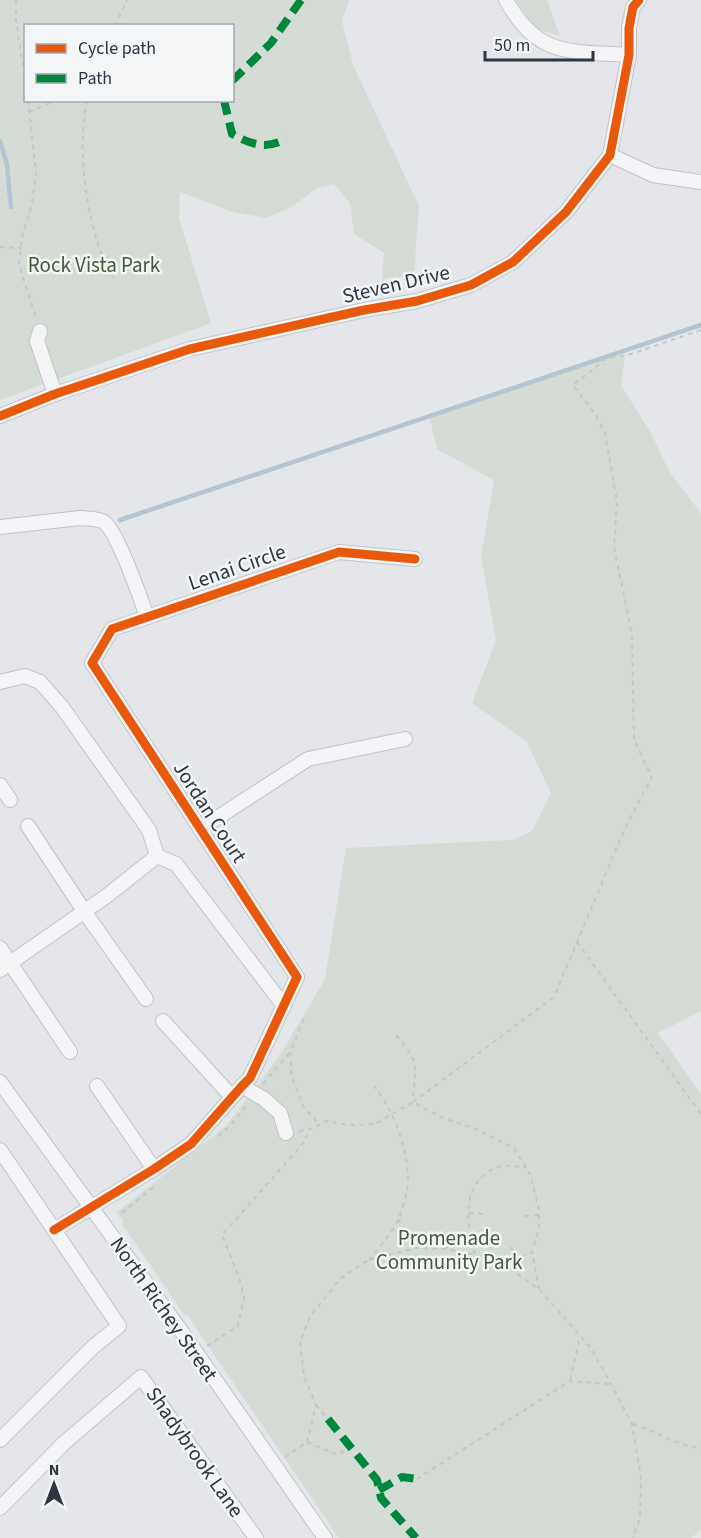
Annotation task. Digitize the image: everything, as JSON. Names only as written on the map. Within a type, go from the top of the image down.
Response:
[{"type":"street","points":[[506,0],[517,19],[534,37],[561,51],[630,55]]},
{"type":"street","name":"Steven Drive","points":[[0,416],[55,394],[190,349],[364,310],[417,301],[471,285],[513,262],[566,212],[610,155],[630,55],[629,28],[636,4]]},
{"type":"street","points":[[610,155],[652,175],[701,182]]},
{"type":"street","points":[[40,331],[37,341],[55,394]]},
{"type":"street","points":[[0,527],[80,518],[104,523],[117,543],[147,617]]},
{"type":"street","name":"Lenai Circle","points":[[92,662],[112,629],[339,552],[415,559]]},
{"type":"street","name":"Jordan Court","points":[[92,662],[297,977],[284,1006]]},
{"type":"street","points":[[0,682],[25,676],[40,682],[62,707],[149,830],[156,856]]},
{"type":"street","points":[[200,829],[308,759],[405,739]]},
{"type":"street","points":[[0,785],[10,801]]},
{"type":"street","points":[[28,826],[146,999]]},
{"type":"street","points":[[5,966],[108,895],[156,856]]},
{"type":"street","points":[[54,1230],[154,1169],[190,1144],[250,1078],[284,1006],[176,864],[156,856]]},
{"type":"street","points":[[0,948],[5,966],[70,1052]]},
{"type":"street","points":[[163,1021],[232,1097]]},
{"type":"street","name":"North Richey Street","points":[[0,1082],[91,1207],[189,1331],[325,1538]]},
{"type":"street","points":[[97,1086],[154,1169]]},
{"type":"street","points":[[242,1086],[264,1099],[280,1113],[285,1133]]},
{"type":"street","points":[[0,1150],[119,1326],[93,1347],[0,1440]]},
{"type":"street","name":"Shadybrook Lane","points":[[0,1508],[64,1443],[141,1377],[255,1538]]},
{"type":"path","points":[[16,0],[16,21],[24,73]]},
{"type":"path","points":[[116,24],[127,0]]},
{"type":"path","points":[[28,102],[36,172],[32,204],[23,233],[19,265],[40,331]]},
{"type":"path","points":[[29,112],[52,102]]},
{"type":"path","points":[[87,102],[83,122],[86,190],[98,245],[113,278]]},
{"type":"path","points":[[0,247],[21,248]]},
{"type":"path","points":[[285,1133],[311,1129],[326,1121],[348,1125],[375,1124],[413,1102],[554,997],[625,828],[652,777],[634,740],[632,635],[614,547],[617,502],[605,433],[595,414],[573,385],[607,358],[624,356],[701,330]]},
{"type":"path","points":[[577,942],[701,1114]]},
{"type":"path","points":[[304,1019],[290,1052],[292,1077],[303,1106],[319,1124]]},
{"type":"path","points":[[396,1035],[411,1052],[416,1062],[413,1102]]},
{"type":"path","points":[[368,1260],[398,1219],[408,1179],[403,1147],[393,1114],[374,1086]]},
{"type":"path","points":[[413,1102],[442,1118],[476,1129],[514,1148],[531,1176],[539,1215],[539,1228],[532,1252],[539,1289]]},
{"type":"path","points":[[207,1346],[238,1326],[244,1298],[239,1277],[222,1235],[301,1146],[311,1129]]},
{"type":"path","points":[[475,1255],[468,1232],[470,1195],[479,1177],[502,1166],[526,1167]]},
{"type":"path","points":[[469,1214],[484,1214]]},
{"type":"path","points":[[525,1216],[539,1215]]},
{"type":"path","points":[[398,1219],[417,1248]]},
{"type":"path","points":[[446,1249],[468,1232]]},
{"type":"path","points":[[511,1247],[517,1259]]},
{"type":"path","points":[[328,1419],[316,1405],[304,1376],[300,1342],[310,1316],[341,1278],[368,1260],[417,1248],[446,1249],[475,1255],[504,1266],[539,1289],[590,1347],[632,1424],[641,1478],[640,1517],[633,1538]]},
{"type":"path","points":[[504,1266],[532,1252]]},
{"type":"path","points":[[570,1381],[580,1336]]},
{"type":"path","points":[[417,1479],[570,1381],[611,1384]]},
{"type":"path","points":[[282,1458],[307,1442],[316,1405]]},
{"type":"path","points":[[632,1424],[667,1439],[701,1448]]},
{"type":"path","points":[[307,1442],[338,1455],[346,1449]]},
{"type":"green space","name":"Rock Vista Park","points":[[0,0],[349,0],[342,21],[353,65],[419,206],[414,275],[382,279],[384,253],[354,234],[350,203],[334,184],[317,188],[293,206],[266,218],[233,212],[180,192],[179,218],[211,323],[0,400]]},
{"type":"green space","points":[[516,0],[547,0],[560,36],[535,28]]},
{"type":"green space","name":"Promenade Community Park","points":[[621,351],[625,356],[621,385],[652,435],[669,471],[700,512],[701,517],[701,1011],[658,1033],[701,1094],[701,1530],[691,1538],[339,1538],[122,1224],[123,1221],[117,1212],[226,1126],[280,1055],[325,979],[346,848],[512,840],[532,831],[551,793],[526,741],[472,703],[496,640],[481,556],[494,480],[437,449],[429,416]]},
{"type":"waterway","points":[[0,141],[7,165],[11,207]]},
{"type":"waterway","points":[[120,520],[701,325]]},
{"type":"marked path","points":[[234,79],[271,43],[301,0]]},
{"type":"marked path","points":[[224,102],[232,134],[245,141],[265,145],[286,139]]},
{"type":"marked path","points":[[328,1419],[377,1480],[381,1498],[416,1538]]},
{"type":"marked path","points":[[379,1490],[402,1477],[417,1479]]},
{"type":"cycle path","points":[[0,416],[55,394],[190,349],[364,310],[417,301],[471,285],[513,262],[566,212],[610,155],[629,55],[629,28],[633,7],[639,0]]},
{"type":"cycle path","points":[[54,1230],[191,1144],[250,1078],[297,977],[92,663],[112,629],[339,552],[415,559]]}]
